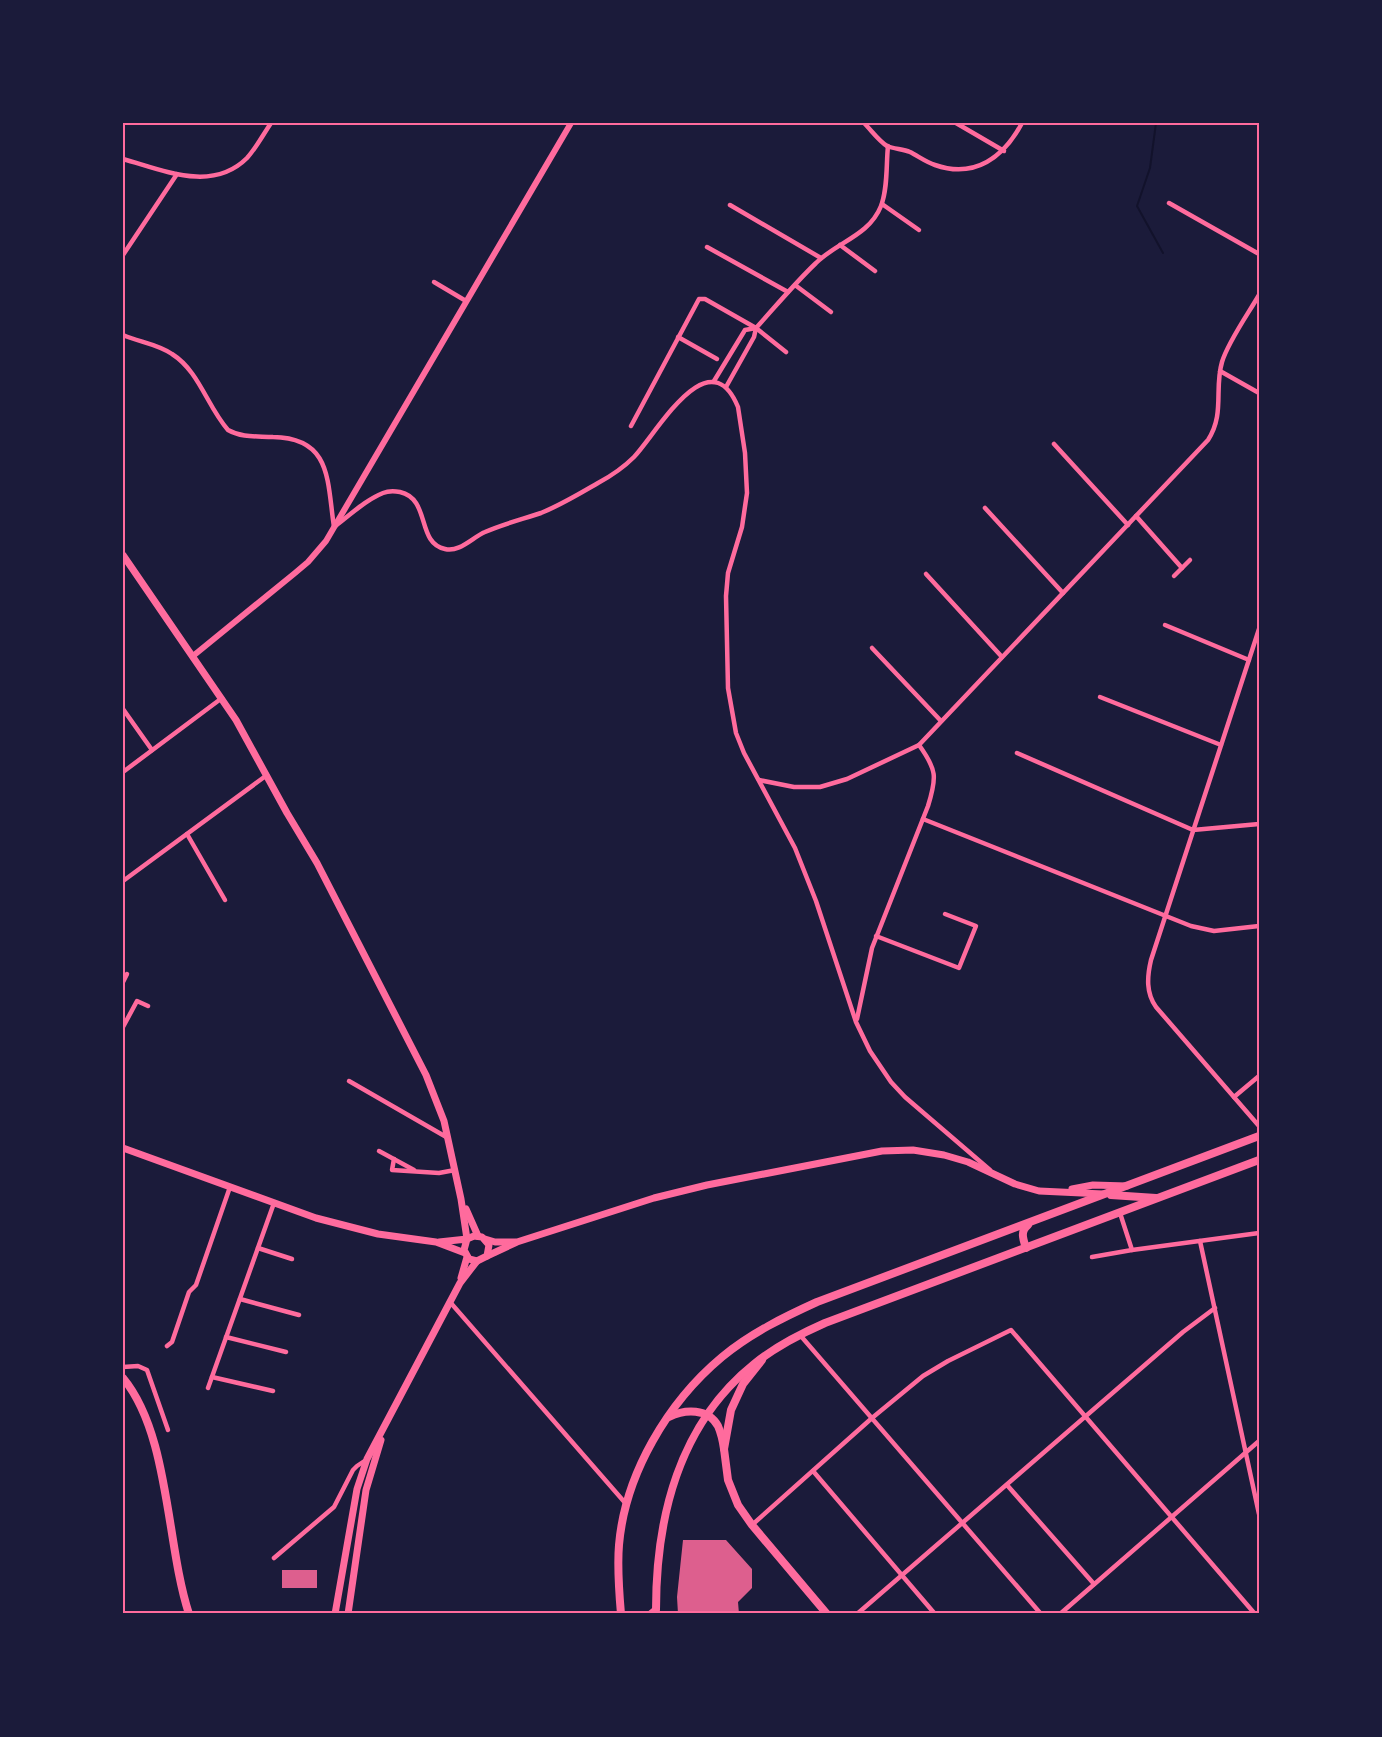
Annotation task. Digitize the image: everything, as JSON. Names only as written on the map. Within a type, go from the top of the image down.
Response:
[{"type":"main road","points":[[123,555],[222,697],[322,871],[433,1089],[448,1138],[467,1239],[464,1246],[466,1255],[460,1283]]},
{"type":"main road","points":[[621,1613],[618,1546],[627,1505],[646,1455],[667,1418],[690,1388],[722,1357],[779,1320],[834,1295],[1258,1138]]},
{"type":"main road","points":[[123,1148],[316,1218],[365,1231],[436,1242],[482,1237],[495,1242],[517,1242]]},
{"type":"main road","points":[[335,1614],[357,1489],[367,1459],[460,1283],[477,1261],[517,1242],[680,1192],[898,1149],[957,1158],[1027,1188],[1040,1191],[1158,1198]]},
{"type":"main road","points":[[654,1613],[657,1561],[665,1516],[687,1450],[705,1415],[735,1380],[769,1353],[825,1323],[1259,1160]]},
{"type":"main road","points":[[1067,1191],[1093,1185],[1128,1186]]},
{"type":"main road","points":[[461,1199],[489,1249],[487,1256]]},
{"type":"main road","points":[[1026,1248],[1023,1230],[1032,1222]]},
{"type":"main road","points":[[436,1242],[477,1261]]},
{"type":"main road","points":[[724,1449],[727,1426],[737,1394],[748,1376],[769,1353]]},
{"type":"main road","points":[[123,1378],[136,1396],[150,1428],[189,1614]]},
{"type":"main road","points":[[667,1418],[679,1412],[688,1411],[705,1415],[714,1421],[724,1449],[730,1488],[738,1506],[827,1614]]},
{"type":"main road","points":[[348,1614],[366,1490],[385,1428]]},
{"type":"main road","points":[[350,1528],[356,1540],[354,1575]]},
{"type":"street","points":[[123,159],[177,174],[203,178],[229,170],[246,158],[271,123]]},
{"type":"street","points":[[193,656],[308,562],[318,550],[334,527],[571,123]]},
{"type":"street","points":[[864,123],[888,146],[909,152],[934,164],[956,169],[982,164],[1004,151],[1023,123]]},
{"type":"street","points":[[956,123],[1004,151]]},
{"type":"street","points":[[726,387],[754,337],[756,328],[821,258],[869,225],[882,204],[888,146]]},
{"type":"street","points":[[123,255],[177,174]]},
{"type":"street","points":[[1169,203],[1259,254]]},
{"type":"street","points":[[882,204],[919,230]]},
{"type":"street","points":[[730,205],[821,258]]},
{"type":"street","points":[[840,246],[875,271]]},
{"type":"street","points":[[707,247],[788,292]]},
{"type":"street","points":[[434,282],[466,301]]},
{"type":"street","points":[[795,285],[831,312]]},
{"type":"street","points":[[759,780],[794,788],[820,787],[848,779],[919,745],[1208,440],[1214,430],[1219,406],[1220,371],[1224,357],[1259,295]]},
{"type":"street","points":[[631,426],[696,302],[702,298],[756,328],[786,352]]},
{"type":"street","points":[[714,381],[745,330],[756,328]]},
{"type":"street","points":[[123,335],[160,348],[181,361],[228,430],[250,436],[292,438],[310,446],[321,459],[325,469],[334,527]]},
{"type":"street","points":[[678,337],[717,359]]},
{"type":"street","points":[[729,355],[740,361]]},
{"type":"street","points":[[1220,371],[1259,393]]},
{"type":"street","points":[[334,527],[380,494],[388,491],[399,492],[409,495],[416,501],[433,543],[440,548],[453,550],[484,532],[552,508],[616,472],[644,446],[687,392],[704,383],[714,381],[726,387],[734,396],[738,406],[747,475],[744,519],[726,584],[728,688],[736,733],[802,865],[856,1022],[870,1051],[891,1082],[994,1173]]},
{"type":"street","points":[[1054,444],[1128,525]]},
{"type":"street","points":[[985,508],[1063,593]]},
{"type":"street","points":[[1136,516],[1182,568]]},
{"type":"street","points":[[1174,576],[1190,560]]},
{"type":"street","points":[[926,574],[1002,657]]},
{"type":"street","points":[[1165,625],[1249,660]]},
{"type":"street","points":[[1259,629],[1149,969],[1148,993],[1156,1007],[1259,1126]]},
{"type":"street","points":[[872,648],[941,721]]},
{"type":"street","points":[[123,772],[222,697]]},
{"type":"street","points":[[1100,697],[1221,746]]},
{"type":"street","points":[[123,709],[152,750]]},
{"type":"street","points":[[856,1022],[876,936],[923,819],[935,777],[932,764],[919,745]]},
{"type":"street","points":[[1017,753],[1193,830],[1259,824]]},
{"type":"street","points":[[123,881],[267,775]]},
{"type":"street","points":[[923,819],[1191,926],[1214,931],[1259,926]]},
{"type":"street","points":[[187,834],[225,900]]},
{"type":"street","points":[[876,936],[959,968],[976,926],[945,914]]},
{"type":"street","points":[[123,982],[127,974]]},
{"type":"street","points":[[123,1027],[137,1001],[148,1006]]},
{"type":"street","points":[[1234,1097],[1259,1076]]},
{"type":"street","points":[[349,1081],[448,1138]]},
{"type":"street","points":[[379,1151],[416,1172]]},
{"type":"street","points":[[394,1159],[392,1170],[439,1173],[455,1170]]},
{"type":"street","points":[[166,1346],[172,1342],[189,1292],[196,1285],[230,1187]]},
{"type":"street","points":[[208,1389],[274,1203]]},
{"type":"street","points":[[1120,1213],[1132,1250]]},
{"type":"street","points":[[1092,1257],[1259,1233]]},
{"type":"street","points":[[1200,1241],[1259,1514]]},
{"type":"street","points":[[258,1248],[292,1259]]},
{"type":"street","points":[[240,1299],[299,1315]]},
{"type":"street","points":[[450,1302],[627,1505]]},
{"type":"street","points":[[857,1614],[1183,1332],[1215,1308]]},
{"type":"street","points":[[752,1525],[872,1419],[936,1368],[1011,1330],[1255,1614]]},
{"type":"street","points":[[800,1335],[1041,1614]]},
{"type":"street","points":[[226,1337],[286,1352]]},
{"type":"street","points":[[123,1367],[138,1366],[147,1370],[168,1430]]},
{"type":"street","points":[[212,1377],[273,1391]]},
{"type":"street","points":[[1060,1614],[1259,1441]]},
{"type":"street","points":[[274,1558],[334,1507],[353,1470],[367,1459]]},
{"type":"street","points":[[813,1471],[935,1614]]},
{"type":"street","points":[[1007,1485],[1094,1584]]},
{"type":"building","points":[[683,1540],[726,1540],[752,1569],[752,1588],[738,1602],[739,1614],[678,1614],[677,1597]]},
{"type":"building","points":[[282,1570],[317,1570],[317,1588],[282,1588]]},
{"type":"waterway","points":[[1156,123],[1150,168],[1137,206],[1163,253]]}]
